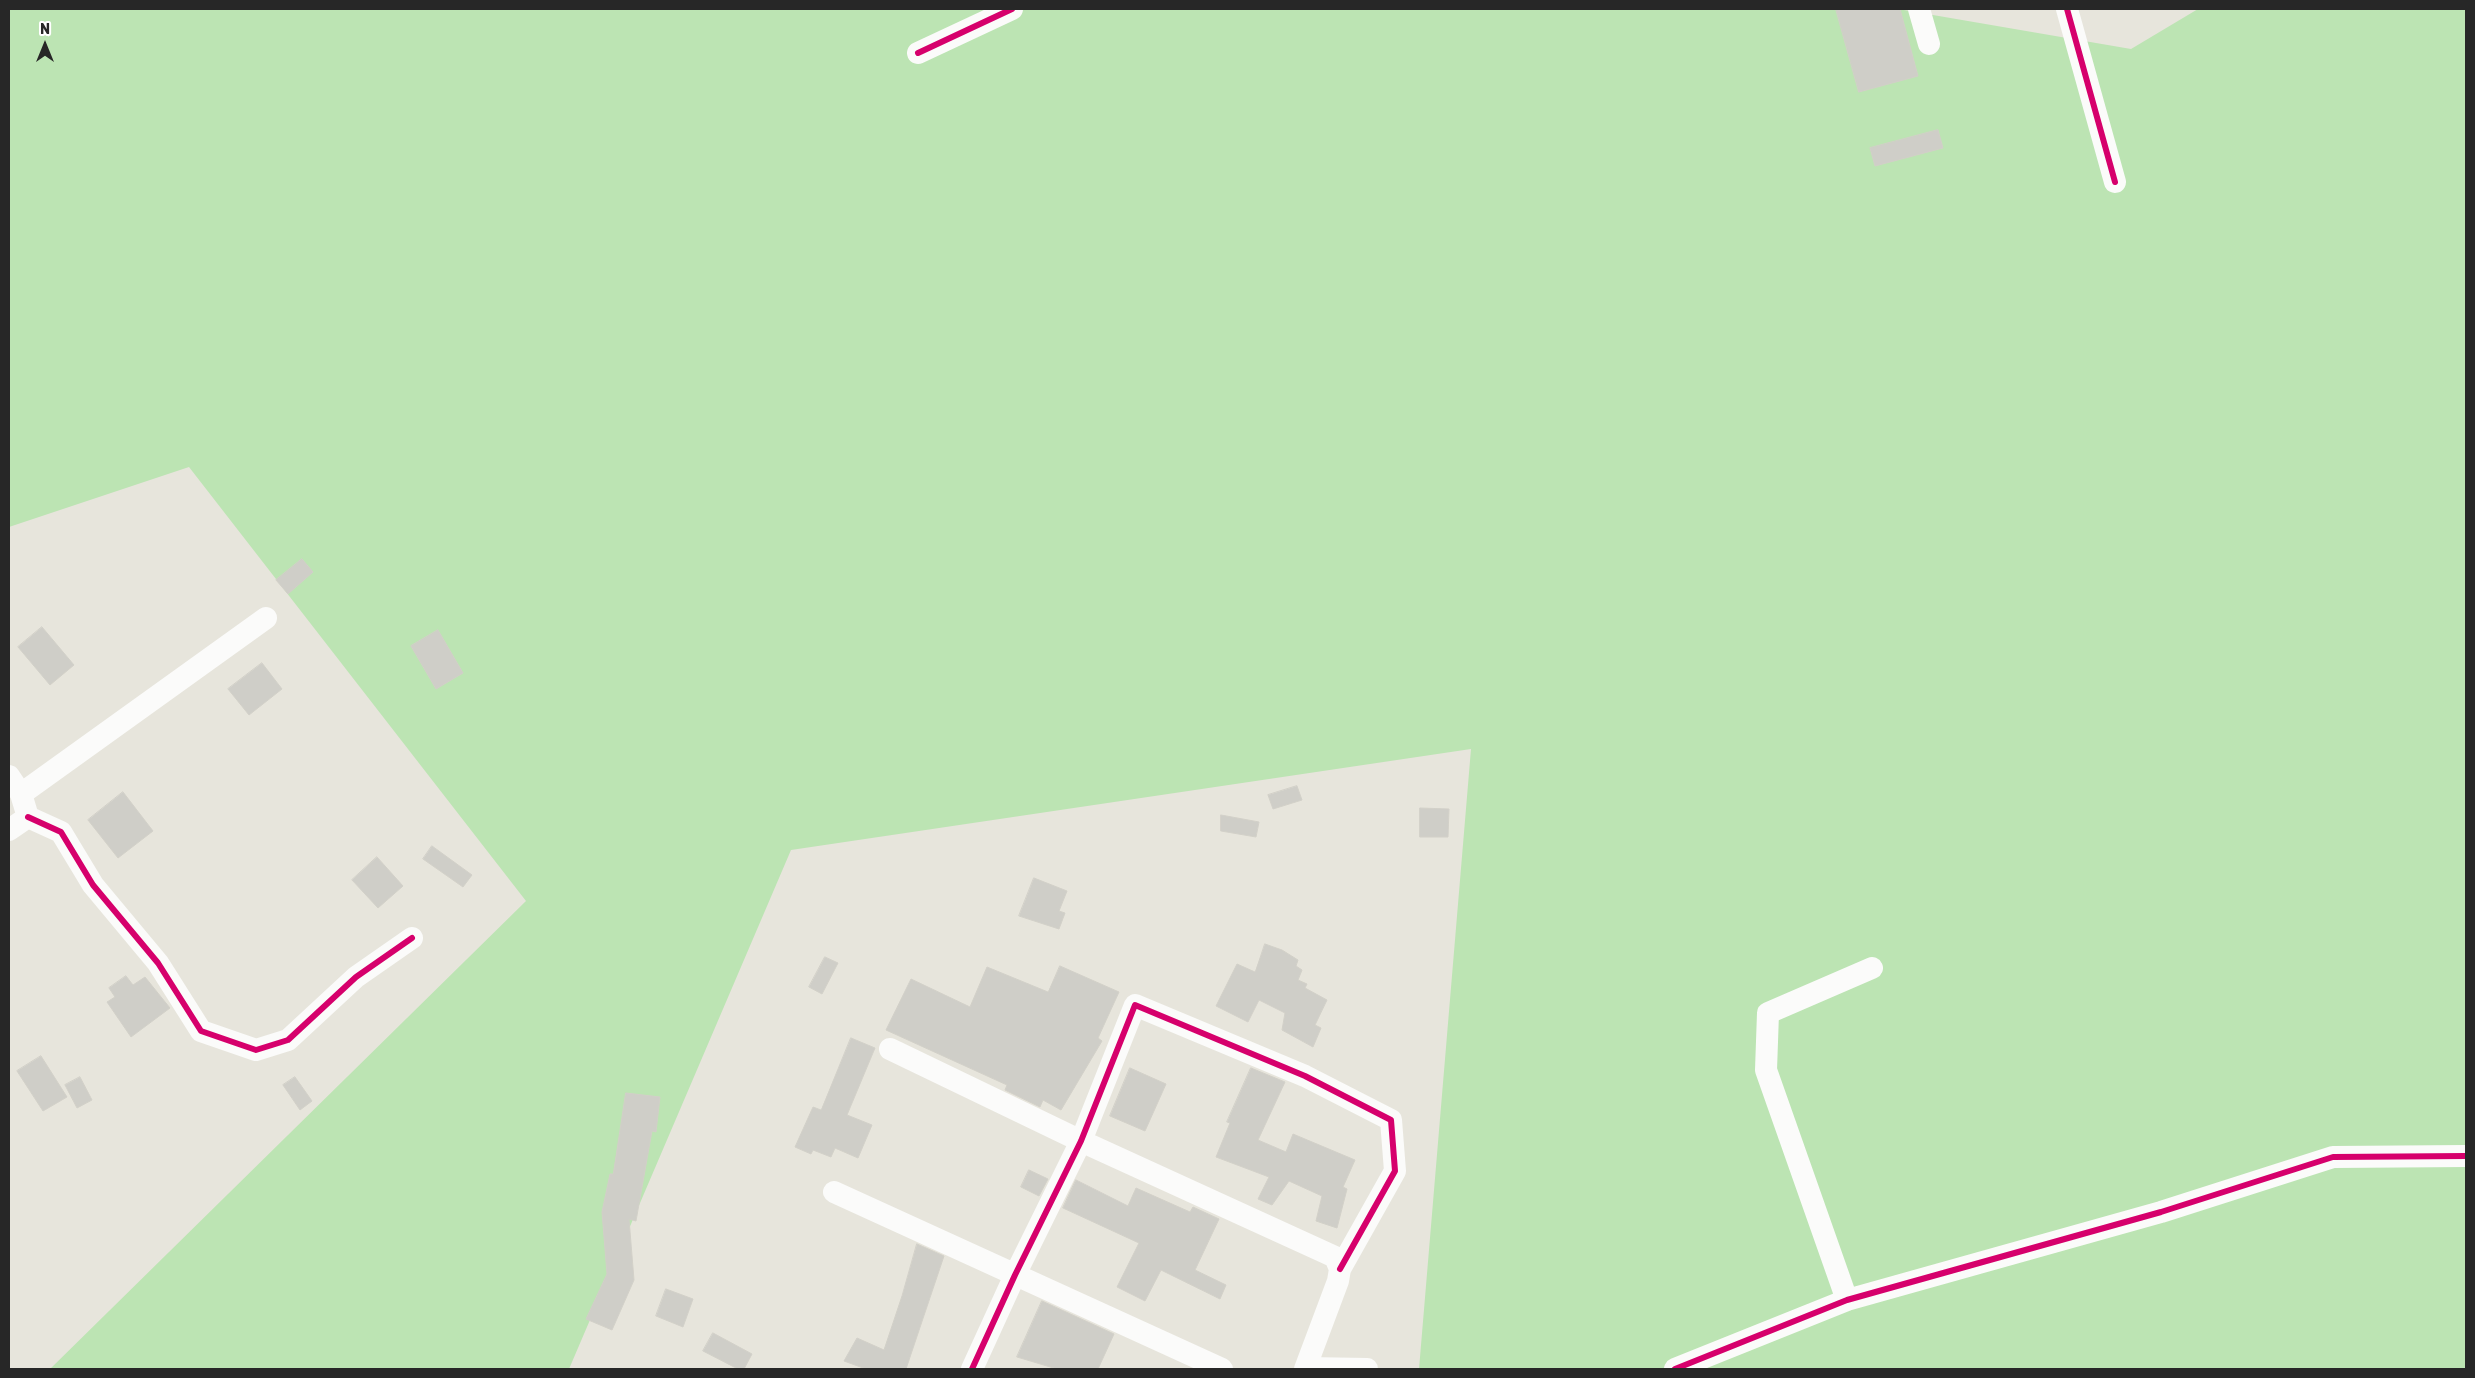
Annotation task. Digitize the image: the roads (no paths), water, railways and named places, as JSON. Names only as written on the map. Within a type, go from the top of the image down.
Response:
[{"type":"street","points":[[918,53],[1012,9]]},
{"type":"street","points":[[1919,9],[1929,44]]},
{"type":"street","points":[[2067,9],[2115,182]]},
{"type":"street","points":[[266,618],[15,785],[28,817],[61,832],[94,885],[158,963],[201,1031],[256,1050],[288,1040],[356,977],[412,938]]},
{"type":"street","points":[[9,830],[28,817]]},
{"type":"street","points":[[1848,1300],[1766,1070],[1768,1013],[1872,968]]},
{"type":"street","points":[[972,1369],[1015,1274],[1081,1141],[1134,1005],[1314,1080],[1391,1120],[1395,1171],[1340,1269],[1305,1368],[1367,1369]]},
{"type":"street","points":[[890,1049],[1081,1141],[1335,1257],[1340,1269]]},
{"type":"street","points":[[1675,1369],[1848,1300],[2161,1212],[2332,1157],[2466,1156]]},
{"type":"street","points":[[834,1192],[1222,1369]]}]
